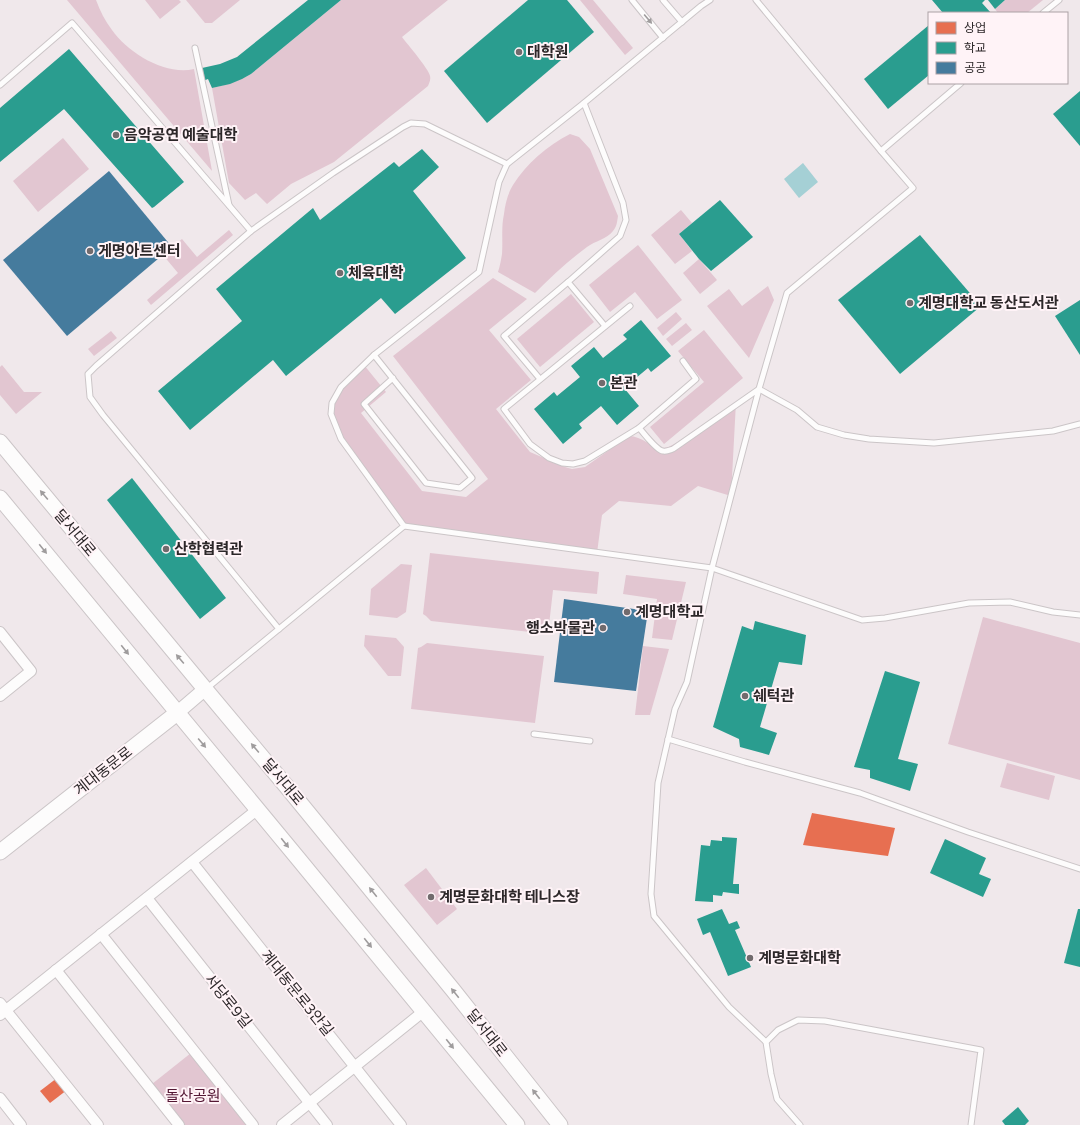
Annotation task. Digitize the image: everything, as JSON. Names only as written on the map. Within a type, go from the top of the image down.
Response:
[{"type":"main road","name":"달서대로","points":[[0,442],[205,690],[298,799],[560,1125]]},
{"type":"main road","points":[[0,498],[258,809],[517,1125]]},
{"type":"main road","name":"계대동문로","points":[[0,852],[177,713]]},
{"type":"street","points":[[0,632],[31,671],[0,696]]},
{"type":"street","name":"계대동문로","points":[[177,713],[205,690]]},
{"type":"street","points":[[98,1125],[2,1009],[56,970],[258,809]]},
{"type":"street","name":"계대동문로3안길","points":[[192,862],[401,1125]]},
{"type":"street","name":"서당로9길","points":[[147,898],[310,1103]]},
{"type":"street","points":[[101,934],[253,1125]]},
{"type":"street","points":[[56,970],[179,1125]]},
{"type":"street","points":[[282,1125],[424,1011]]},
{"type":"street","points":[[0,1098],[21,1125]]},
{"type":"street","points":[[310,1103],[327,1125]]},
{"type":"lane","points":[[632,0],[663,38]]},
{"type":"lane","points":[[663,0],[682,22]]},
{"type":"lane","points":[[710,0],[507,164],[499,182],[479,272],[374,355],[341,387],[332,403],[332,414],[341,440],[404,526],[712,568],[862,620],[885,618],[969,603],[1010,602],[1053,612],[1080,615]]},
{"type":"lane","points":[[756,0],[913,188],[787,293],[759,389],[712,568],[687,682],[675,709],[658,784],[651,894],[654,916],[729,1008],[766,1042],[777,1099],[800,1125]]},
{"type":"lane","points":[[1044,12],[1059,0]]},
{"type":"lane","points":[[0,85],[72,24],[251,231]]},
{"type":"lane","points":[[195,48],[229,207]]},
{"type":"lane","points":[[881,151],[960,84]]},
{"type":"lane","points":[[540,379],[504,336],[620,236],[626,220],[623,203],[584,103]]},
{"type":"lane","points":[[279,629],[103,415],[90,397],[88,374],[251,231],[333,173],[403,127],[411,123],[426,124],[507,164]]},
{"type":"lane","points":[[568,282],[605,326]]},
{"type":"lane","points":[[630,306],[504,409],[530,444],[550,458],[562,463],[573,464],[585,461],[640,428],[696,379],[683,360]]},
{"type":"lane","points":[[374,355],[393,378],[472,478],[460,488],[426,483],[364,404],[393,378]]},
{"type":"lane","points":[[759,389],[797,410],[817,427],[844,435],[869,439],[934,443],[1053,431],[1080,424]]},
{"type":"lane","points":[[640,428],[658,449],[668,451],[759,389]]},
{"type":"lane","points":[[205,690],[404,526]]},
{"type":"lane","points":[[534,734],[590,741]]},
{"type":"lane","points":[[668,739],[744,762],[860,793],[968,832],[1080,869]]},
{"type":"lane","points":[[766,1042],[778,1030],[798,1020],[825,1021],[981,1050],[971,1125]]},
{"type":"green space","points":[[67,0],[96,0],[109,27],[119,39],[148,61],[172,69],[194,69],[212,171]]},
{"type":"green space","points":[[145,0],[179,0],[181,2],[160,19]]},
{"type":"green space","points":[[186,0],[240,0],[212,23],[205,23]]},
{"type":"green space","points":[[341,0],[448,0],[402,37],[428,72],[430,79],[428,86],[334,162],[291,184],[267,204],[256,193],[245,200],[229,183],[212,88],[222,86],[251,74]]},
{"type":"green space","points":[[580,0],[593,0],[633,48],[625,55]]},
{"type":"green space","points":[[1005,0],[1043,0],[1028,12],[997,12],[995,9]]},
{"type":"green space","points":[[570,134],[579,137],[590,149],[618,216],[617,222],[610,234],[580,252],[535,293],[498,272],[502,254],[503,224],[506,203],[513,185],[524,170],[546,149]]},
{"type":"green space","points":[[63,138],[89,169],[38,212],[13,181]]},
{"type":"green space","points":[[681,210],[692,223],[679,234],[692,251],[675,264],[651,235]]},
{"type":"green space","points":[[229,230],[233,235],[151,305],[147,300],[178,273],[163,255],[182,239],[197,257]]},
{"type":"green space","points":[[638,245],[682,300],[657,319],[635,292],[610,312],[589,285]]},
{"type":"green space","points":[[699,259],[717,280],[700,294],[683,273]]},
{"type":"green space","points":[[493,278],[527,299],[489,330],[531,380],[496,409],[530,452],[572,469],[585,467],[629,436],[638,438],[654,446],[665,448],[678,442],[736,402],[731,496],[698,486],[671,506],[619,501],[602,515],[597,553],[404,526],[341,439],[335,425],[332,403],[341,387],[364,365],[386,392],[361,413],[422,491],[466,497],[488,479],[393,356]]},
{"type":"green space","points":[[768,286],[774,300],[749,358],[707,306],[729,289],[742,306]]},
{"type":"green space","points":[[571,294],[594,322],[540,367],[517,339]]},
{"type":"green space","points":[[676,312],[682,319],[663,336],[657,328]]},
{"type":"green space","points":[[686,323],[692,330],[672,346],[666,339]]},
{"type":"green space","points":[[704,330],[743,378],[664,444],[650,427],[704,382],[678,351]]},
{"type":"green space","points":[[111,331],[117,338],[94,356],[88,349]]},
{"type":"green space","points":[[2,365],[24,392],[42,392],[16,414],[0,395],[0,367]]},
{"type":"green space","points":[[430,553],[599,572],[597,594],[553,590],[548,634],[431,621],[423,614]]},
{"type":"green space","points":[[401,564],[412,565],[406,612],[397,618],[369,615],[371,589]]},
{"type":"green space","points":[[626,575],[686,582],[672,640],[652,638],[657,599],[623,594]]},
{"type":"green space","points":[[983,617],[1080,643],[1080,780],[948,744]]},
{"type":"green space","points":[[365,635],[396,638],[404,647],[401,676],[388,676],[364,646]]},
{"type":"green space","points":[[427,643],[544,656],[535,723],[411,709],[418,648]]},
{"type":"green space","points":[[643,646],[669,649],[650,715],[635,715]]},
{"type":"green space","points":[[1007,763],[1055,776],[1049,800],[1000,787]]},
{"type":"green space","name":"계명문화대학 테니스장","points":[[426,868],[457,909],[437,925],[404,885]]},
{"type":"green space","name":"돌산공원","points":[[191,1053],[247,1125],[184,1125],[152,1084]]},
{"type":"water","points":[[803,163],[818,182],[799,198],[784,179]]},
{"type":"building: 상업","points":[[812,813],[895,828],[888,856],[803,845]]},
{"type":"building: 상업","points":[[57,1078],[67,1090],[50,1103],[40,1091]]},
{"type":"building: 학교","points":[[308,0],[341,0],[251,74],[230,84],[212,88],[208,79],[203,81],[202,68],[220,64],[237,57]]},
{"type":"building: 학교","name":"대학원","points":[[528,0],[567,0],[594,32],[487,123],[444,71]]},
{"type":"building: 학교","points":[[932,0],[985,0],[982,3],[990,12],[942,12]]},
{"type":"building: 학교","points":[[988,0],[1005,0],[995,9]]},
{"type":"building: 학교","points":[[928,26],[928,76],[888,109],[864,79]]},
{"type":"building: 학교","name":"음악공연 예술대학","points":[[69,49],[184,182],[154,207],[152,208],[64,109],[0,162],[0,108]]},
{"type":"building: 학교","points":[[1080,91],[1080,146],[1053,114]]},
{"type":"building: 학교","name":"체육대학","points":[[422,149],[439,167],[413,191],[466,258],[395,314],[381,298],[286,376],[273,360],[190,430],[158,391],[242,321],[216,289],[313,208],[320,220],[394,162],[399,167]]},
{"type":"building: 학교","points":[[720,200],[753,237],[711,271],[699,259],[679,234]]},
{"type":"building: 학교","name":"계명대학교 동산도서관","points":[[920,235],[981,306],[900,374],[838,300]]},
{"type":"building: 학교","points":[[1080,300],[1080,355],[1055,316]]},
{"type":"building: 학교","name":"본관","points":[[641,320],[671,356],[651,372],[648,368],[624,388],[639,406],[617,425],[601,406],[579,424],[582,428],[563,444],[534,409],[554,392],[557,396],[580,377],[571,366],[594,347],[603,358],[627,339],[623,335]]},
{"type":"building: 학교","name":"산학협력관","points":[[132,478],[226,598],[200,619],[107,500]]},
{"type":"building: 학교","name":"쉐턱관","points":[[755,621],[806,635],[802,665],[779,662],[760,727],[777,733],[769,755],[740,747],[739,739],[713,727],[742,626],[753,630]]},
{"type":"building: 학교","points":[[885,671],[920,682],[898,759],[918,764],[910,791],[870,778],[870,770],[854,767]]},
{"type":"building: 학교","points":[[722,837],[737,838],[733,884],[739,884],[739,894],[723,892],[722,896],[713,895],[713,902],[695,901],[701,845],[710,846],[711,840],[722,841]]},
{"type":"building: 학교","points":[[945,839],[986,858],[979,874],[991,879],[983,897],[930,873]]},
{"type":"building: 학교","points":[[722,909],[729,924],[737,921],[740,928],[735,930],[751,967],[728,976],[710,932],[703,935],[697,919]]},
{"type":"building: 학교","points":[[1078,909],[1080,909],[1080,967],[1064,963]]},
{"type":"building: 학교","points":[[1018,1107],[1029,1121],[1025,1125],[1005,1125],[1002,1121]]},
{"type":"building: 공공","name":"게명아트센터","points":[[109,171],[172,247],[67,336],[3,260]]},
{"type":"building: 공공","name":"행소박물관","points":[[564,599],[648,611],[636,691],[554,682]]},
{"type":"place","name":"대학원","points":[[519,52]]},
{"type":"place","name":"음악공연 예술대학","points":[[116,135]]},
{"type":"place","name":"게명아트센터","points":[[90,251]]},
{"type":"place","name":"체육대학","points":[[340,273]]},
{"type":"place","name":"계명대학교 동산도서관","points":[[910,303]]},
{"type":"place","name":"본관","points":[[602,383]]},
{"type":"place","name":"산학협력관","points":[[166,549]]},
{"type":"place","name":"계명대학교","points":[[627,612]]},
{"type":"place","name":"행소박물관","points":[[603,628]]},
{"type":"place","name":"쉐턱관","points":[[745,696]]},
{"type":"place","name":"계명문화대학 테니스장","points":[[431,897]]},
{"type":"place","name":"계명문화대학","points":[[750,958]]}]
